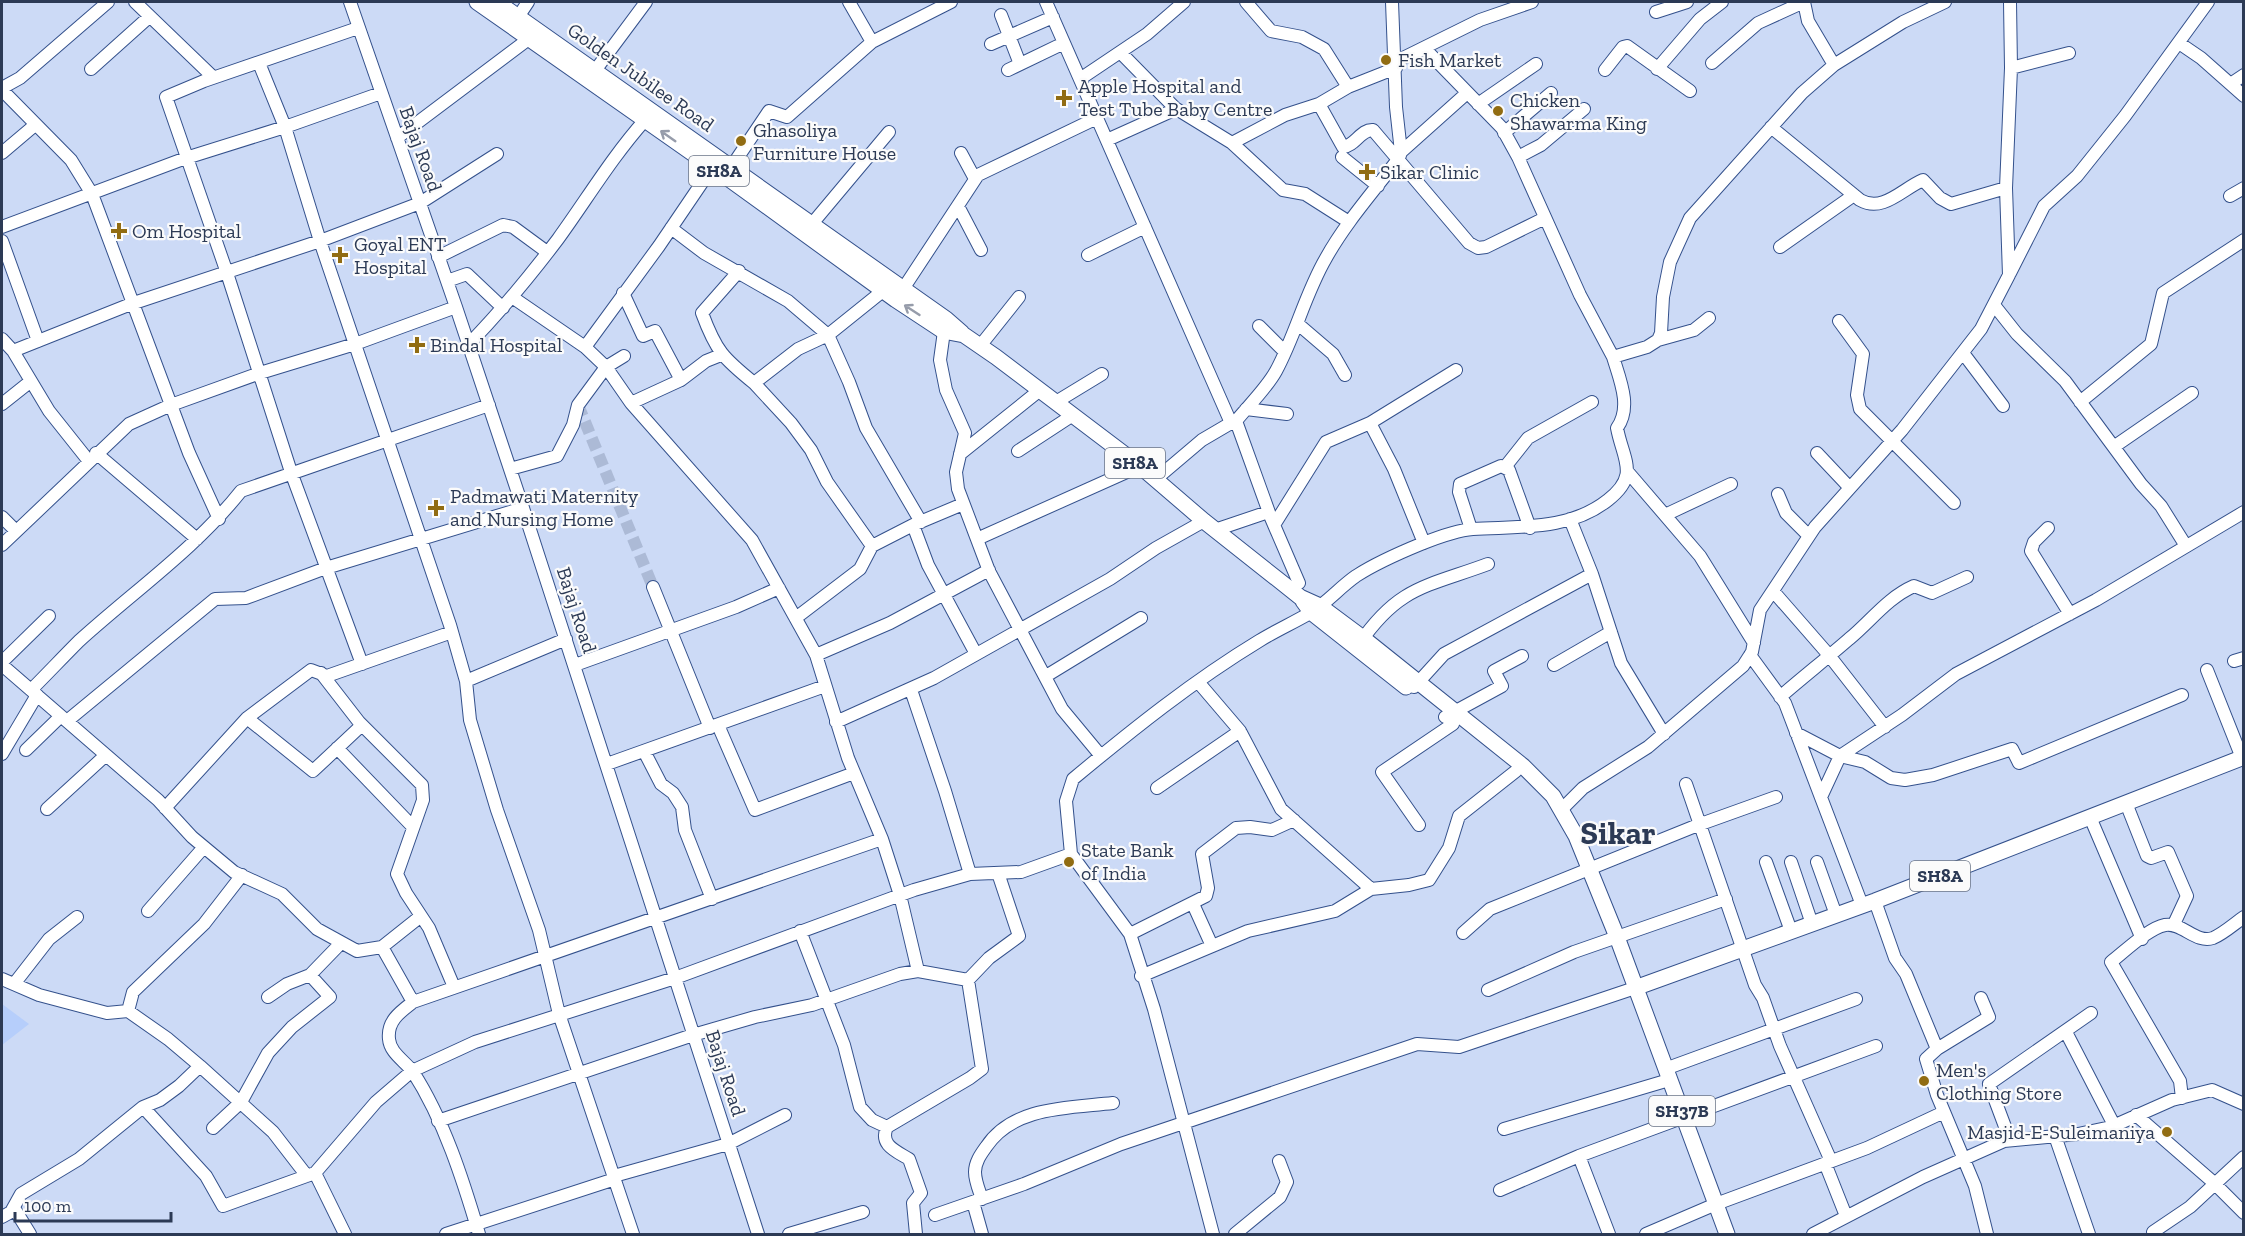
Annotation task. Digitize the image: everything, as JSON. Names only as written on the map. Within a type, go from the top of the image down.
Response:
[{"type":"main road","name":"SH8A","points":[[477,2],[515,21],[530,38],[592,75],[645,120],[721,164],[884,290],[980,346],[1040,390],[1140,466],[1209,526],[1300,590],[1316,609],[1516,771],[1542,786]]},
{"type":"main road","name":"Golden Jubilee Road","points":[[497,2],[515,21],[903,289],[945,325]]},
{"type":"main road","name":"SH8A","points":[[1451,718],[1523,766],[1562,808],[1617,937],[1635,988],[1868,903],[2243,758]]},
{"type":"main road","name":"SH37B","points":[[1635,988],[1727,1234]]},
{"type":"street","points":[[108,2],[20,78],[2,89],[71,160],[92,194],[131,304],[219,519]]},
{"type":"street","points":[[135,2],[213,77]]},
{"type":"street","name":"Bajaj Road","points":[[350,2],[469,344],[758,1234]]},
{"type":"street","points":[[515,21],[528,2]]},
{"type":"street","points":[[592,75],[646,2]]},
{"type":"street","points":[[849,2],[872,42]]},
{"type":"street","points":[[585,347],[671,228],[721,164],[770,111],[787,117],[872,42],[951,2]]},
{"type":"street","points":[[1046,2],[1234,422],[1300,590]]},
{"type":"street","points":[[1080,79],[1147,34],[1184,2]]},
{"type":"street","points":[[1246,2],[1271,31],[1302,37],[1324,49],[1348,87]]},
{"type":"street","points":[[1392,2],[1400,155]]},
{"type":"street","points":[[1232,143],[1285,115],[1319,104],[1480,20],[1532,2]]},
{"type":"street","points":[[1656,12],[1687,2]]},
{"type":"street","points":[[1657,69],[1701,19],[1722,2]]},
{"type":"street","points":[[1712,63],[1758,23],[1804,2],[1808,21],[1834,65]]},
{"type":"street","points":[[1658,340],[1661,333],[1663,297],[1670,262],[1690,218],[1802,93],[1834,65],[1903,22],[1945,2]]},
{"type":"street","points":[[2009,275],[2006,188],[2011,68],[2010,2]]},
{"type":"street","points":[[1562,808],[1583,788],[1648,747],[1743,666],[1754,643],[1760,610],[1809,537],[1893,441],[1981,329],[2044,206],[2077,176],[2208,2]]},
{"type":"street","points":[[1001,15],[1020,64]]},
{"type":"street","points":[[91,69],[149,17]]},
{"type":"street","points":[[991,44],[1053,17]]},
{"type":"street","points":[[358,28],[213,77],[166,97],[227,273],[291,472],[362,664]]},
{"type":"street","points":[[397,138],[530,38]]},
{"type":"street","points":[[1008,70],[1064,43]]},
{"type":"street","points":[[2179,43],[2232,83],[2244,96]]},
{"type":"street","points":[[1605,70],[1625,46],[1690,91]]},
{"type":"street","points":[[1213,1234],[1154,1009],[1141,976],[1130,934],[1071,854],[1066,801],[1073,779],[1199,683],[1258,642],[1316,609],[1356,576],[1424,543],[1471,529],[1530,528],[1570,519],[1608,500],[1624,484],[1629,466],[1617,428],[1622,420],[1624,396],[1613,357],[1580,295],[1518,157],[1504,133],[1425,49]]},
{"type":"street","points":[[1121,53],[1176,109],[1232,143],[1284,190],[1305,194],[1348,222]]},
{"type":"street","points":[[2011,68],[2069,53]]},
{"type":"street","points":[[259,63],[285,127],[320,241],[452,632],[466,681],[470,720],[496,810],[545,955],[559,1014],[633,1234]]},
{"type":"street","points":[[1478,104],[1536,64]]},
{"type":"street","points":[[2232,83],[2244,75]]},
{"type":"street","points":[[2,227],[186,158],[285,127],[381,93]]},
{"type":"street","points":[[1156,479],[1202,440],[1234,422],[1246,409],[1275,373],[1298,324],[1307,294],[1348,222],[1400,155],[1467,93]]},
{"type":"street","points":[[1504,133],[1551,93]]},
{"type":"street","points":[[1319,104],[1340,146],[1348,146],[1370,129],[1400,155],[1469,243],[1478,248],[1486,247],[1545,218]]},
{"type":"street","points":[[1107,140],[1176,109]]},
{"type":"street","points":[[1518,157],[1541,145],[1584,109]]},
{"type":"street","points":[[903,289],[978,175],[1097,118]]},
{"type":"street","points":[[469,344],[503,309],[547,252],[621,147],[645,120]]},
{"type":"street","points":[[2,153],[35,125]]},
{"type":"street","points":[[1771,127],[1854,195],[1871,206],[1881,204],[1923,180],[1940,198],[1951,204],[2006,188]]},
{"type":"street","points":[[811,225],[889,132]]},
{"type":"street","points":[[961,153],[975,179]]},
{"type":"street","points":[[13,351],[131,304],[320,241],[420,203],[497,154]]},
{"type":"street","points":[[1342,157],[1378,186]]},
{"type":"street","points":[[2230,196],[2244,188]]},
{"type":"street","points":[[1780,247],[1854,195]]},
{"type":"street","points":[[958,206],[981,250]]},
{"type":"street","points":[[438,257],[503,225],[513,227],[547,252]]},
{"type":"street","points":[[1088,255],[1145,227]]},
{"type":"street","points":[[671,228],[704,253],[788,301],[828,335],[866,428],[917,523],[928,566],[976,654]]},
{"type":"street","points":[[2080,402],[2151,344],[2163,293],[2244,240]]},
{"type":"street","points":[[2,241],[38,341]]},
{"type":"street","points":[[739,271],[702,313],[712,341],[721,355],[754,383],[791,423],[811,450],[827,483],[872,546]]},
{"type":"street","points":[[447,281],[467,274],[503,309]]},
{"type":"street","points":[[754,383],[798,350],[828,335],[884,290]]},
{"type":"street","points":[[623,293],[643,336],[655,332],[681,380]]},
{"type":"street","points":[[512,297],[585,347],[606,367],[631,403],[752,540],[816,655],[854,773],[882,839],[900,895],[918,971]]},
{"type":"street","points":[[980,346],[1019,297]]},
{"type":"street","points":[[1995,305],[2017,334],[2065,381],[2141,484],[2161,506],[2186,546]]},
{"type":"street","points":[[2,544],[129,424],[171,405],[260,373],[355,344],[456,307]]},
{"type":"street","points":[[1613,357],[1647,347],[1658,340],[1694,330],[1709,318]]},
{"type":"street","points":[[1839,321],[1863,354],[1857,395],[1860,409],[1954,503]]},
{"type":"street","points":[[1298,324],[1333,354],[1345,375]]},
{"type":"street","points":[[945,325],[940,360],[946,390],[965,434],[956,472],[963,504],[989,570],[1062,709],[1101,756]]},
{"type":"street","points":[[1259,326],[1285,352]]},
{"type":"street","points":[[2,339],[13,351],[49,411],[92,457],[197,539]]},
{"type":"street","points":[[1963,353],[2003,406]]},
{"type":"street","points":[[631,403],[681,380],[706,361],[721,355]]},
{"type":"street","points":[[510,469],[557,456],[573,426],[578,405],[606,367],[624,356]]},
{"type":"street","points":[[1274,525],[1322,446],[1330,440],[1370,423],[1456,369]]},
{"type":"street","points":[[1056,402],[1102,374]]},
{"type":"street","points":[[2,404],[31,381]]},
{"type":"street","points":[[960,454],[1040,390]]},
{"type":"street","points":[[2115,446],[2192,393]]},
{"type":"street","points":[[1505,466],[1527,438],[1592,402]]},
{"type":"street","points":[[2,754],[34,693],[80,641],[219,519],[241,491],[489,405]]},
{"type":"street","points":[[1246,409],[1287,414]]},
{"type":"street","points":[[1018,451],[1073,415]]},
{"type":"street","points":[[1370,423],[1394,469],[1424,543]]},
{"type":"street","points":[[1817,453],[1850,488]]},
{"type":"street","points":[[977,539],[1140,466]]},
{"type":"street","points":[[1471,529],[1459,492],[1460,484],[1497,466],[1505,466]]},
{"type":"street","points":[[1505,466],[1530,528]]},
{"type":"street","points":[[1627,471],[1710,570],[1754,643]]},
{"type":"street","points":[[1665,515],[1731,484]]},
{"type":"street","points":[[1778,494],[1786,513],[1809,537]]},
{"type":"street","points":[[796,617],[860,569],[872,546],[917,523],[963,504]]},
{"type":"street","points":[[26,750],[216,599],[246,598],[326,568],[523,508]]},
{"type":"street","points":[[836,722],[910,690],[1110,579],[1156,548],[1209,526],[1268,512]]},
{"type":"street","points":[[1821,797],[1840,756],[1885,727],[1956,674],[2070,614],[2244,512]]},
{"type":"street","points":[[2,517],[16,531]]},
{"type":"street","points":[[1570,519],[1592,574],[1621,663],[1664,734]]},
{"type":"street","points":[[2048,528],[2034,542],[2031,551],[2070,614]]},
{"type":"street","points":[[1360,643],[1375,620],[1402,596],[1488,564]]},
{"type":"street","points":[[816,655],[945,596],[989,570]]},
{"type":"street","points":[[1414,687],[1443,654],[1592,574]]},
{"type":"street","points":[[1780,698],[1828,654],[1848,640],[1883,605],[1908,588],[1914,586],[1932,593],[1967,577]]},
{"type":"street","points":[[653,587],[714,726],[755,810],[854,773]]},
{"type":"street","points":[[575,665],[779,588]]},
{"type":"street","points":[[1773,591],[1828,654],[1885,727]]},
{"type":"street","points":[[49,615],[2,663],[165,808],[204,847],[242,875],[282,894],[317,929],[357,951],[382,947],[421,916]]},
{"type":"street","points":[[1046,676],[1141,618]]},
{"type":"street","points":[[165,808],[247,718],[311,670],[327,676],[452,632]]},
{"type":"street","points":[[1554,665],[1611,632]]},
{"type":"street","points":[[466,681],[566,639]]},
{"type":"street","points":[[1750,655],[1780,698],[1868,903],[1894,958],[1906,974],[1936,1049]]},
{"type":"street","points":[[1419,825],[1383,772],[1451,718],[1502,686],[1494,671],[1522,656]]},
{"type":"street","points":[[2207,670],[2243,758]]},
{"type":"street","points":[[321,673],[362,725],[422,785],[423,800],[397,874],[435,940],[454,987]]},
{"type":"street","points":[[1199,683],[1240,731],[1281,809],[1371,889]]},
{"type":"street","points":[[607,764],[825,686]]},
{"type":"street","points":[[910,690],[945,791],[970,874]]},
{"type":"street","points":[[1796,733],[1840,756],[1865,762],[1891,778],[1905,780],[1933,774],[2012,749],[2019,764],[2182,695]]},
{"type":"street","points":[[247,718],[313,771],[362,725]]},
{"type":"street","points":[[1157,788],[1240,731]]},
{"type":"street","points":[[337,748],[413,827]]},
{"type":"street","points":[[644,751],[661,784],[673,793],[682,807],[685,830],[712,899]]},
{"type":"street","points":[[47,809],[106,755]]},
{"type":"street","points":[[1141,976],[1248,931],[1335,911],[1371,889],[1409,885],[1429,880],[1449,848],[1459,816],[1516,771]]},
{"type":"street","points":[[1686,783],[1698,825],[1755,985],[1828,1162],[1844,1211]]},
{"type":"street","points":[[1463,933],[1490,909],[1698,825],[1776,797]]},
{"type":"street","points":[[2126,803],[2148,858],[2168,852],[2186,892],[2186,900],[2174,924]]},
{"type":"street","points":[[2090,817],[2142,939]]},
{"type":"street","points":[[1130,934],[1193,904],[1208,893],[1202,854],[1209,846],[1236,828],[1250,826],[1272,830],[1294,820]]},
{"type":"street","points":[[477,1229],[438,1120],[412,1071],[397,1054],[389,1039],[395,1016],[413,1002],[454,987],[882,839]]},
{"type":"street","points":[[148,911],[204,847]]},
{"type":"street","points":[[143,1107],[206,1176],[223,1206],[311,1174],[376,1102],[412,1071],[475,1042],[675,978],[900,895],[970,874],[1021,872],[1071,854]]},
{"type":"street","points":[[1766,862],[1791,931]]},
{"type":"street","points":[[1791,862],[1812,924]]},
{"type":"street","points":[[1817,862],[1836,915]]},
{"type":"street","points":[[968,980],[990,958],[1019,936],[998,873]]},
{"type":"street","points":[[128,1011],[133,992],[204,924],[242,875]]},
{"type":"street","points":[[1488,990],[1546,963],[1726,899]]},
{"type":"street","points":[[1193,904],[1212,946]]},
{"type":"street","points":[[14,984],[49,939],[77,917]]},
{"type":"street","points":[[2182,1098],[2180,1081],[2111,962],[2153,929],[2174,924],[2207,939],[2215,938],[2244,917]]},
{"type":"street","points":[[800,931],[844,1045],[860,1107],[872,1120],[886,1127]]},
{"type":"street","points":[[268,997],[287,984],[310,975],[341,943]]},
{"type":"street","points":[[382,947],[413,1002]]},
{"type":"street","points":[[438,1120],[693,1035],[826,1000],[900,974],[918,971],[968,980]]},
{"type":"street","points":[[213,1128],[241,1102],[268,1053],[292,1027],[330,997],[310,975]]},
{"type":"street","points":[[2,979],[39,995],[107,1013],[128,1011],[168,1039],[273,1132],[311,1174],[345,1234]]},
{"type":"street","points":[[886,1127],[982,1069],[968,980]]},
{"type":"street","points":[[935,1215],[1121,1144],[1418,1044],[1459,1047],[1635,988]]},
{"type":"street","points":[[1981,998],[1989,1017],[1936,1049],[1926,1059],[1944,1112],[1975,1186],[1987,1234]]},
{"type":"street","points":[[1504,1129],[1667,1074],[1775,1029],[1856,999]]},
{"type":"street","points":[[2010,1140],[1989,1084],[2091,1013]]},
{"type":"street","points":[[2066,1032],[2114,1125]]},
{"type":"street","points":[[1500,1190],[1579,1156],[1876,1046]]},
{"type":"street","points":[[2,1217],[14,1208],[21,1194],[79,1159],[143,1107],[160,1100],[200,1066]]},
{"type":"street","points":[[1813,1234],[1963,1158],[2010,1140],[2055,1136],[2114,1125],[2182,1098],[2212,1090],[2244,1104]]},
{"type":"street","points":[[982,1234],[975,1178],[976,1163],[992,1137],[1001,1128],[1038,1113],[1113,1103]]},
{"type":"street","points":[[1646,1234],[1716,1204],[1867,1148],[1944,1112]]},
{"type":"street","points":[[446,1234],[477,1229],[614,1178],[728,1144],[785,1115]]},
{"type":"street","points":[[2136,1115],[2215,1183],[2244,1213]]},
{"type":"street","points":[[886,1127],[886,1142],[890,1148],[909,1159],[921,1193],[913,1203],[916,1234]]},
{"type":"street","points":[[2055,1136],[2089,1234]]},
{"type":"street","points":[[1579,1156],[1608,1234]]},
{"type":"street","points":[[2153,1232],[2190,1207],[2244,1157]]},
{"type":"street","points":[[1235,1234],[1280,1197],[1287,1182],[1279,1161]]},
{"type":"street","points":[[14,1208],[30,1234]]},
{"type":"street","points":[[789,1234],[863,1212]]},
{"type":"shaded area","points":[[2,1004],[29,1024],[2,1045]]},
{"type":"tunnel","points":[[578,405],[653,587]]},
{"type":"place","name":"Fish Market","points":[[1386,60]]},
{"type":"place","name":"Apple Hospital and Test Tube Baby Centre","points":[[1064,98]]},
{"type":"place","name":"Chicken Shawarma King","points":[[1498,111]]},
{"type":"place","name":"Ghasoliya Furniture House","points":[[741,141]]},
{"type":"place","name":"Sikar Clinic","points":[[1367,172]]},
{"type":"place","name":"Om Hospital","points":[[119,231]]},
{"type":"place","name":"Goyal ENT Hospital","points":[[340,255]]},
{"type":"place","name":"Bindal Hospital","points":[[417,345]]},
{"type":"place","name":"Padmawati Maternity and Nursing Home","points":[[436,508]]},
{"type":"place","name":"State Bank of India","points":[[1069,862]]},
{"type":"place","name":"Men's Clothing Store","points":[[1924,1081]]},
{"type":"place","name":"Masjid-E-Suleimaniya","points":[[2167,1132]]},
{"type":"district","name":"Sikar","points":[[1618,833]]}]
